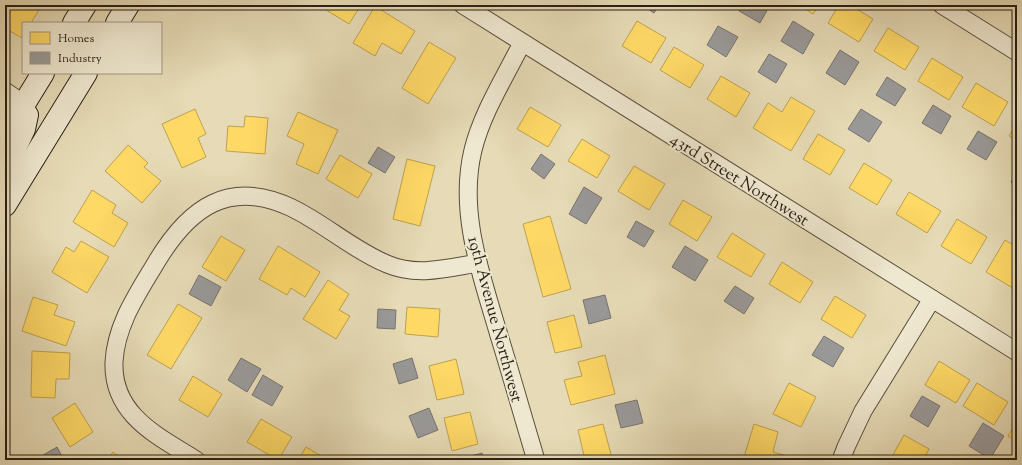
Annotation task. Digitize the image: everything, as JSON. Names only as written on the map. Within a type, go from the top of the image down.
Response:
[{"type":"main road","points":[[75,22],[85,5]]},
{"type":"main road","points":[[118,22],[128,5]]},
{"type":"main road","points":[[5,135],[42,74]]},
{"type":"main road","points":[[5,205],[85,74]]},
{"type":"main road","points":[[5,170],[27,120],[24,104]]},
{"type":"street","name":"43rd Street Northwest","points":[[463,5],[1017,352]]},
{"type":"street","points":[[942,5],[1017,52]]},
{"type":"street","name":"19th Avenue Northwest","points":[[522,43],[488,112],[473,151],[468,193],[471,225],[478,263],[536,460]]},
{"type":"street","points":[[5,91],[24,104]]},
{"type":"street","points":[[196,460],[157,435],[130,412],[121,400],[116,386],[114,364],[119,333],[132,304],[170,240],[183,224],[198,211],[228,198],[240,196],[260,197],[292,208],[367,254],[388,265],[411,271],[428,271],[478,263]]},
{"type":"street","points":[[842,460],[846,447],[863,412],[932,299]]},
{"type":"building: Homes","points":[[5,5],[42,5],[32,22],[22,22],[22,38],[5,28]]},
{"type":"building: Homes","points":[[318,5],[361,5],[349,24]]},
{"type":"building: Homes","points":[[799,5],[819,5],[813,14]]},
{"type":"building: Homes","points":[[839,5],[850,5],[873,19],[859,42],[828,23]]},
{"type":"building: Homes","points":[[375,6],[415,31],[401,54],[382,43],[375,56],[353,43]]},
{"type":"building: Homes","points":[[637,21],[666,38],[651,63],[622,46]]},
{"type":"building: Homes","points":[[888,28],[919,47],[905,70],[874,51]]},
{"type":"building: Homes","points":[[429,42],[456,58],[428,104],[402,88]]},
{"type":"building: Homes","points":[[674,47],[704,65],[690,88],[660,70]]},
{"type":"building: Homes","points":[[932,58],[963,77],[949,100],[918,81]]},
{"type":"building: Homes","points":[[721,76],[750,93],[736,117],[707,99]]},
{"type":"building: Homes","points":[[976,83],[1008,102],[994,126],[962,107]]},
{"type":"building: Homes","points":[[791,97],[815,111],[791,151],[753,128],[768,103],[782,112]]},
{"type":"building: Homes","points":[[530,107],[561,125],[548,147],[517,129]]},
{"type":"building: Homes","points":[[195,109],[206,134],[198,138],[206,157],[182,168],[162,124]]},
{"type":"building: Homes","points":[[298,112],[338,130],[318,174],[296,164],[304,144],[287,136]]},
{"type":"building: Homes","points":[[245,116],[268,118],[265,154],[226,151],[228,126],[244,127]]},
{"type":"building: Homes","points":[[1017,124],[1017,141],[1009,136]]},
{"type":"building: Homes","points":[[818,134],[845,150],[830,175],[803,159]]},
{"type":"building: Homes","points":[[582,139],[610,156],[597,178],[568,161]]},
{"type":"building: Homes","points":[[128,145],[148,163],[144,167],[161,181],[142,203],[105,171]]},
{"type":"building: Homes","points":[[340,155],[372,174],[358,198],[326,179]]},
{"type":"building: Homes","points":[[407,159],[435,166],[420,226],[393,219]]},
{"type":"building: Homes","points":[[864,163],[892,180],[877,205],[849,188]]},
{"type":"building: Homes","points":[[634,166],[665,184],[649,210],[618,191]]},
{"type":"building: Homes","points":[[92,190],[116,205],[112,213],[128,223],[114,247],[73,222]]},
{"type":"building: Homes","points":[[909,192],[941,211],[927,233],[896,214]]},
{"type":"building: Homes","points":[[683,200],[712,217],[697,241],[669,224]]},
{"type":"building: Homes","points":[[550,216],[571,289],[543,297],[523,224]]},
{"type":"building: Homes","points":[[957,219],[987,237],[971,264],[941,246]]},
{"type":"building: Homes","points":[[732,233],[765,254],[751,277],[717,257]]},
{"type":"building: Homes","points":[[221,236],[245,250],[226,281],[202,267]]},
{"type":"building: Homes","points":[[1005,240],[1017,247],[1013,258],[1017,260],[1016,290],[986,272]]},
{"type":"building: Homes","points":[[81,241],[109,257],[87,293],[52,272],[66,247],[74,252]]},
{"type":"building: Homes","points":[[278,246],[320,272],[305,297],[291,288],[287,295],[259,279]]},
{"type":"building: Homes","points":[[782,262],[813,282],[800,303],[769,284]]},
{"type":"building: Homes","points":[[328,280],[349,294],[339,310],[350,316],[336,339],[303,319]]},
{"type":"building: Homes","points":[[835,296],[866,315],[852,338],[821,319]]},
{"type":"building: Homes","points":[[33,297],[58,305],[54,315],[75,322],[66,346],[22,331]]},
{"type":"building: Homes","points":[[178,304],[202,318],[171,369],[147,355]]},
{"type":"building: Homes","points":[[407,307],[440,309],[438,337],[405,334]]},
{"type":"building: Homes","points":[[574,315],[582,347],[555,353],[547,322]]},
{"type":"building: Homes","points":[[32,351],[70,353],[69,379],[56,379],[55,398],[31,397]]},
{"type":"building: Homes","points":[[605,355],[615,394],[571,405],[564,380],[582,376],[578,362]]},
{"type":"building: Homes","points":[[456,359],[464,394],[437,400],[429,366]]},
{"type":"building: Homes","points":[[939,361],[970,380],[956,403],[925,385]]},
{"type":"building: Homes","points":[[193,376],[222,394],[208,417],[179,400]]},
{"type":"building: Homes","points":[[789,383],[816,397],[801,427],[773,414]]},
{"type":"building: Homes","points":[[977,383],[1008,402],[994,425],[963,406]]},
{"type":"building: Homes","points":[[75,403],[93,432],[70,447],[52,418]]},
{"type":"building: Homes","points":[[470,412],[478,444],[452,451],[444,418]]},
{"type":"building: Homes","points":[[261,419],[292,437],[278,460],[247,442]]},
{"type":"building: Homes","points":[[1017,421],[1017,442],[1008,436]]},
{"type":"building: Homes","points":[[603,424],[612,458],[585,460],[578,430]]},
{"type":"building: Homes","points":[[754,424],[778,432],[773,452],[791,457],[790,460],[754,460],[744,457]]},
{"type":"building: Homes","points":[[904,435],[929,449],[923,460],[890,460]]},
{"type":"building: Homes","points":[[306,447],[328,460],[298,460]]},
{"type":"building: Homes","points":[[113,452],[123,460],[107,460]]},
{"type":"building: Industry","points":[[642,5],[659,5],[654,13]]},
{"type":"building: Industry","points":[[743,5],[770,5],[760,23],[739,11]]},
{"type":"building: Industry","points":[[793,21],[814,34],[803,54],[781,41]]},
{"type":"building: Industry","points":[[718,26],[738,37],[726,57],[707,45]]},
{"type":"building: Industry","points":[[840,50],[859,62],[845,85],[826,73]]},
{"type":"building: Industry","points":[[769,54],[787,64],[776,83],[758,72]]},
{"type":"building: Industry","points":[[887,77],[906,89],[895,106],[876,95]]},
{"type":"building: Industry","points":[[933,105],[951,116],[941,134],[922,123]]},
{"type":"building: Industry","points":[[861,109],[882,122],[869,142],[848,129]]},
{"type":"building: Industry","points":[[978,131],[997,142],[986,160],[967,149]]},
{"type":"building: Industry","points":[[378,147],[395,157],[385,173],[368,163]]},
{"type":"building: Industry","points":[[541,154],[555,164],[544,179],[531,169]]},
{"type":"building: Industry","points":[[1017,172],[1017,186],[1011,182]]},
{"type":"building: Industry","points":[[584,187],[602,198],[586,224],[569,214]]},
{"type":"building: Industry","points":[[636,221],[654,231],[644,247],[627,237]]},
{"type":"building: Industry","points":[[685,246],[708,260],[695,281],[672,267]]},
{"type":"building: Industry","points":[[199,275],[221,287],[211,306],[189,294]]},
{"type":"building: Industry","points":[[735,286],[754,298],[744,314],[724,301]]},
{"type":"building: Industry","points":[[605,295],[611,318],[589,324],[583,300]]},
{"type":"building: Industry","points":[[378,309],[396,310],[395,329],[377,328]]},
{"type":"building: Industry","points":[[824,336],[844,348],[833,367],[812,355]]},
{"type":"building: Industry","points":[[241,358],[261,369],[247,392],[228,380]]},
{"type":"building: Industry","points":[[412,358],[418,378],[399,384],[393,364]]},
{"type":"building: Industry","points":[[263,375],[283,387],[272,406],[252,395]]},
{"type":"building: Industry","points":[[922,396],[940,406],[928,427],[910,416]]},
{"type":"building: Industry","points":[[637,400],[643,423],[621,428],[615,405]]},
{"type":"building: Industry","points":[[429,408],[438,430],[418,438],[409,416]]},
{"type":"building: Industry","points":[[983,423],[1004,436],[990,459],[969,446]]},
{"type":"building: Industry","points":[[57,447],[64,460],[39,460],[38,458]]},
{"type":"building: Industry","points":[[482,453],[484,460],[456,460]]}]
